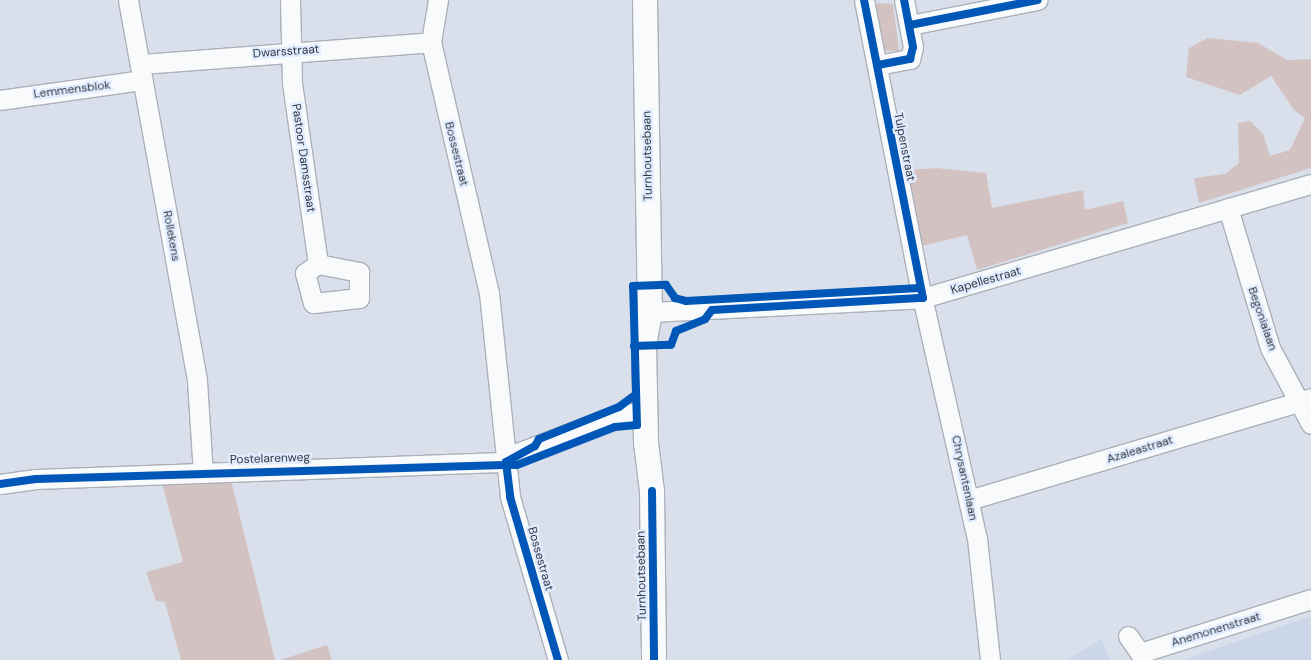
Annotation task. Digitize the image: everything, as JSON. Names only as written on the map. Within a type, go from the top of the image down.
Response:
[{"type":"main road","name":"Turnhoutsebaan","points":[[645,0],[650,312],[644,331],[645,410],[652,491],[654,660]]},
{"type":"main road","name":"Turnhoutsebaan","points":[[650,312],[659,329],[660,353],[660,424],[652,491]]},
{"type":"street","name":"Rollekens","points":[[128,0],[202,414],[203,473]]},
{"type":"street","name":"Pastoor Damsstraat","points":[[290,0],[292,83],[318,264]]},
{"type":"street","name":"Bossestraat","points":[[438,0],[431,42],[489,293],[510,496],[558,660]]},
{"type":"street","name":"Tulpenstraat","points":[[864,0],[923,298]]},
{"type":"street","points":[[878,65],[910,59],[910,25],[904,0]]},
{"type":"street","points":[[910,25],[1038,0]]},
{"type":"street","name":"Dwarsstraat","points":[[142,72],[292,52],[431,42]]},
{"type":"street","name":"Lemmensblok","points":[[0,100],[142,72]]},
{"type":"street","name":"Kapellestraat","points":[[650,312],[923,298],[1311,184]]},
{"type":"street","name":"Begonialaan","points":[[1228,208],[1261,323],[1305,400],[1311,424]]},
{"type":"street","name":"Chrysantenlaan","points":[[923,298],[969,500],[990,660]]},
{"type":"street","name":"Azaleastraat","points":[[969,500],[1305,400]]},
{"type":"street","name":"Postelarenweg","points":[[0,484],[203,473],[506,462],[517,454],[606,419],[645,410]]},
{"type":"street","name":"Anemonenstraat","points":[[1128,636],[1140,654],[1311,599]]},
{"type":"shaded area","points":[[878,3],[893,4],[899,51],[883,51],[875,6]]},
{"type":"shaded area","points":[[1208,38],[1258,43],[1287,60],[1311,59],[1311,168],[1199,203],[1194,178],[1225,174],[1239,163],[1238,123],[1250,121],[1263,134],[1270,156],[1290,150],[1305,118],[1294,110],[1271,76],[1240,95],[1186,77],[1189,48]]},
{"type":"shaded area","points":[[937,168],[986,173],[992,208],[1083,190],[1085,210],[1123,201],[1128,223],[977,270],[967,235],[922,246],[907,170]]},
{"type":"shaded area","points":[[231,480],[275,660],[181,660],[165,602],[156,601],[146,572],[183,562],[162,483]]},
{"type":"shaded area","points":[[1311,616],[1311,660],[1183,660]]},
{"type":"shaded area","points":[[1102,639],[1110,660],[1067,660]]},
{"type":"shaded area","points":[[327,645],[332,660],[280,660]]},
{"type":"cycle path","points":[[634,346],[671,345],[676,331],[705,319],[712,310],[923,298],[864,0]]},
{"type":"cycle path","points":[[878,65],[910,59],[913,47],[904,0]]},
{"type":"cycle path","points":[[910,25],[1038,0]]},
{"type":"cycle path","points":[[0,484],[36,479],[517,465],[615,427],[637,425],[633,286],[666,285],[675,298],[686,301],[920,288]]},
{"type":"cycle path","points":[[506,462],[535,446],[539,439],[619,407],[636,394]]},
{"type":"cycle path","points":[[506,462],[510,497],[558,660]]},
{"type":"cycle path","points":[[652,491],[654,660]]}]
